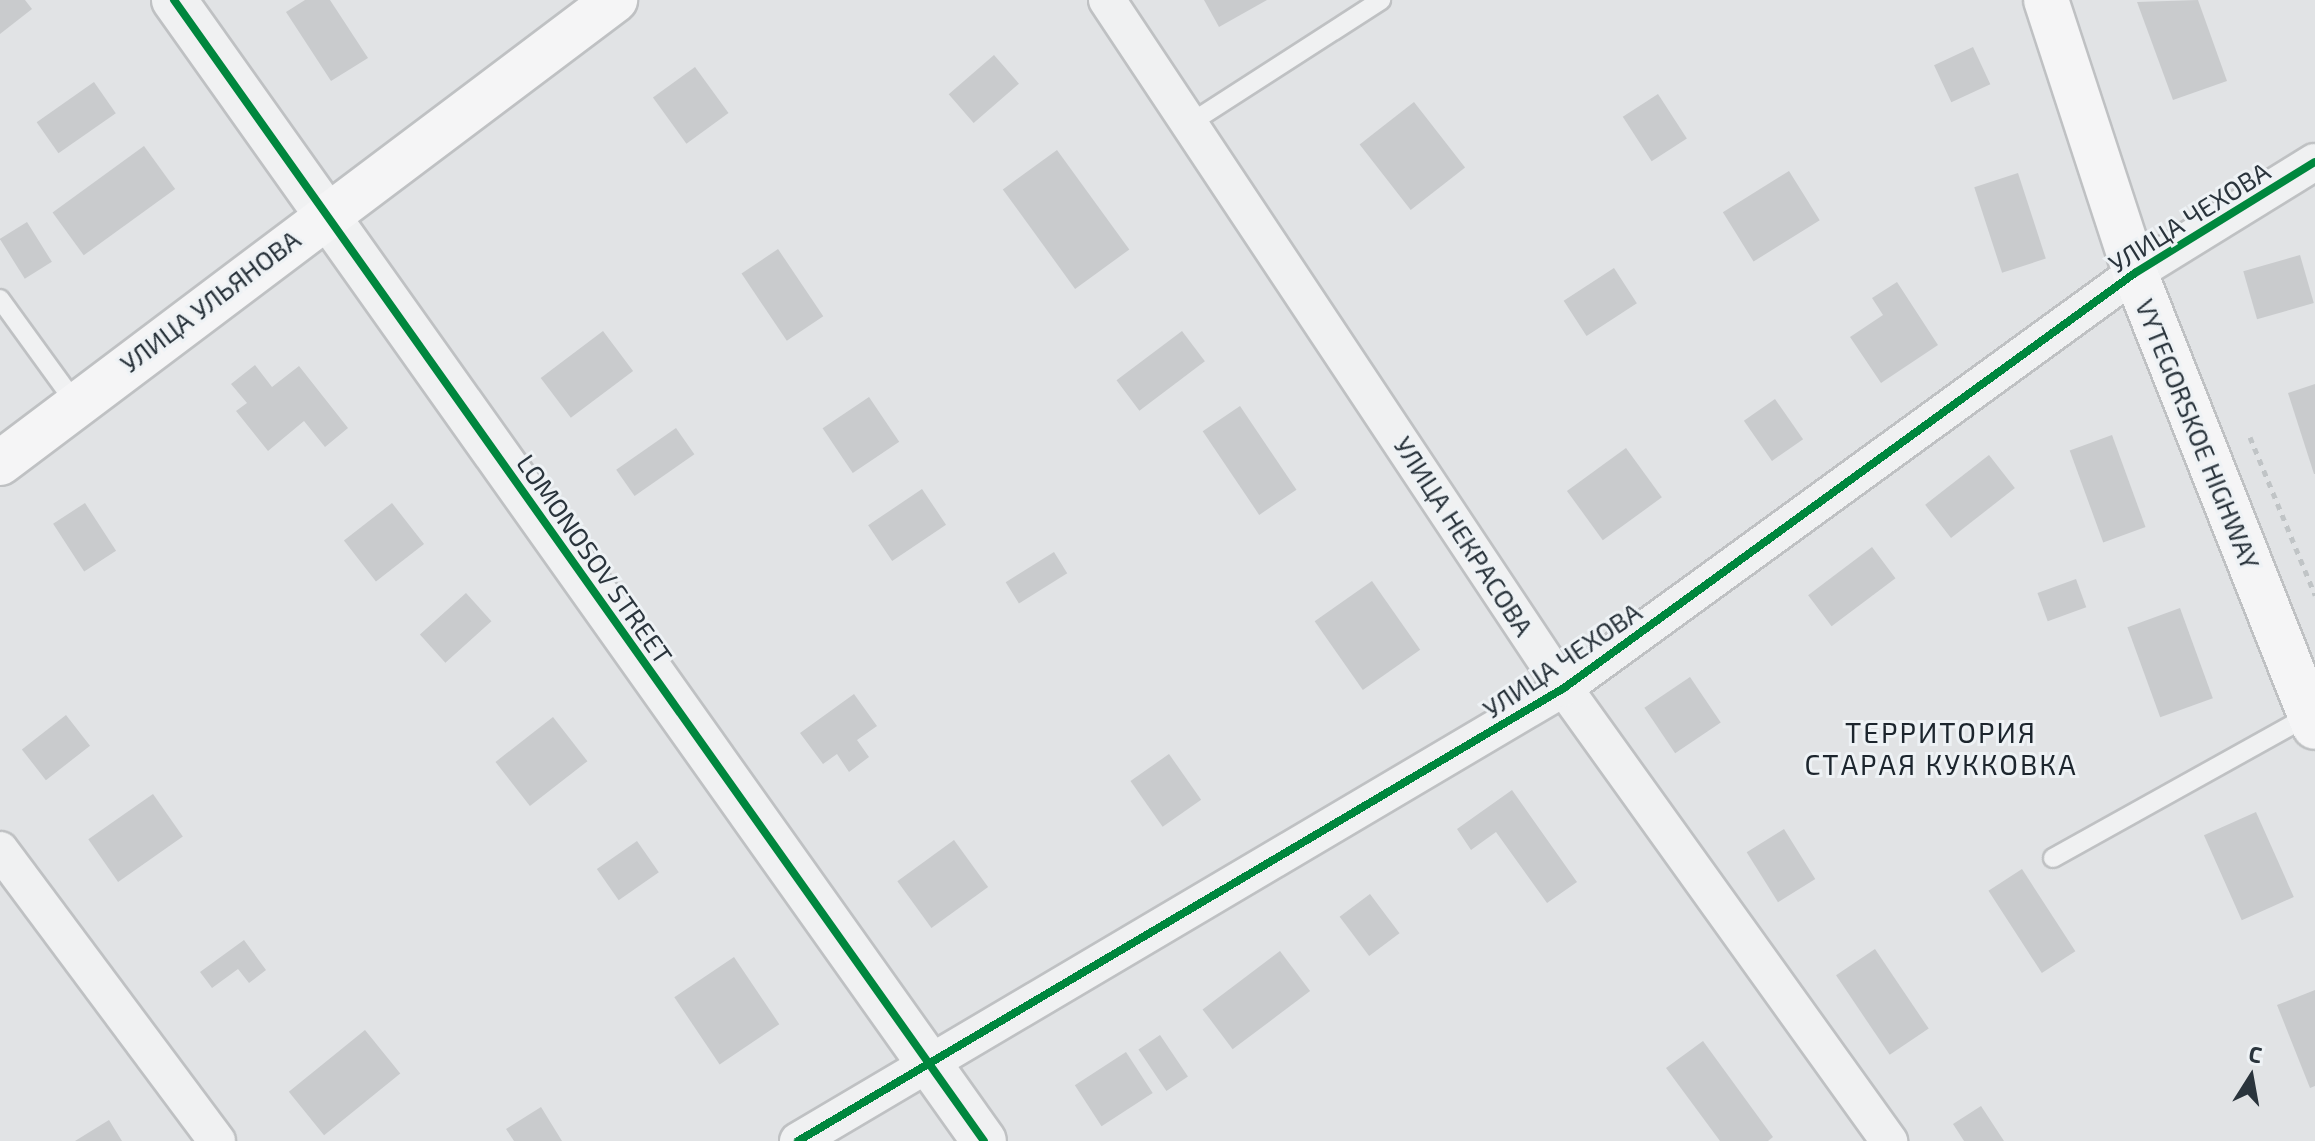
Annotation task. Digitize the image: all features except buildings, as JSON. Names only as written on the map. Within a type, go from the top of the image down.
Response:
[{"type":"main road","name":"УЛИЦА УЛЬЯНОВА","points":[[0,463],[325,213],[615,0]]},
{"type":"main road","name":"VYTEGORSKOE HIGHWAY","points":[[2046,0],[2135,273],[2312,721]]},
{"type":"street","name":"LOMONOSOV STREET","points":[[174,0],[984,1141]]},
{"type":"street","name":"УЛИЦА НЕКРАСОВА","points":[[1107,0],[1192,122],[1564,688],[1889,1141]]},
{"type":"street","name":"УЛИЦА ЧЕХОВА","points":[[798,1141],[931,1066],[1564,688],[2135,273],[2315,162]]},
{"type":"street","points":[[0,850],[217,1141]]},
{"type":"lane","points":[[1192,122],[1381,0]]},
{"type":"lane","points":[[0,299],[76,404]]},
{"type":"lane","points":[[2053,858],[2312,721]]},
{"type":"path","points":[[2244,422],[2315,595]]},
{"type":"cycle path","points":[[174,0],[984,1141]]},
{"type":"cycle path","points":[[798,1141],[1564,688],[2135,273],[2315,162]]},
{"type":"district","name":"ТЕРРИТОРИЯ СТАРАЯ КУККОВКА","points":[[1941,748]]}]
